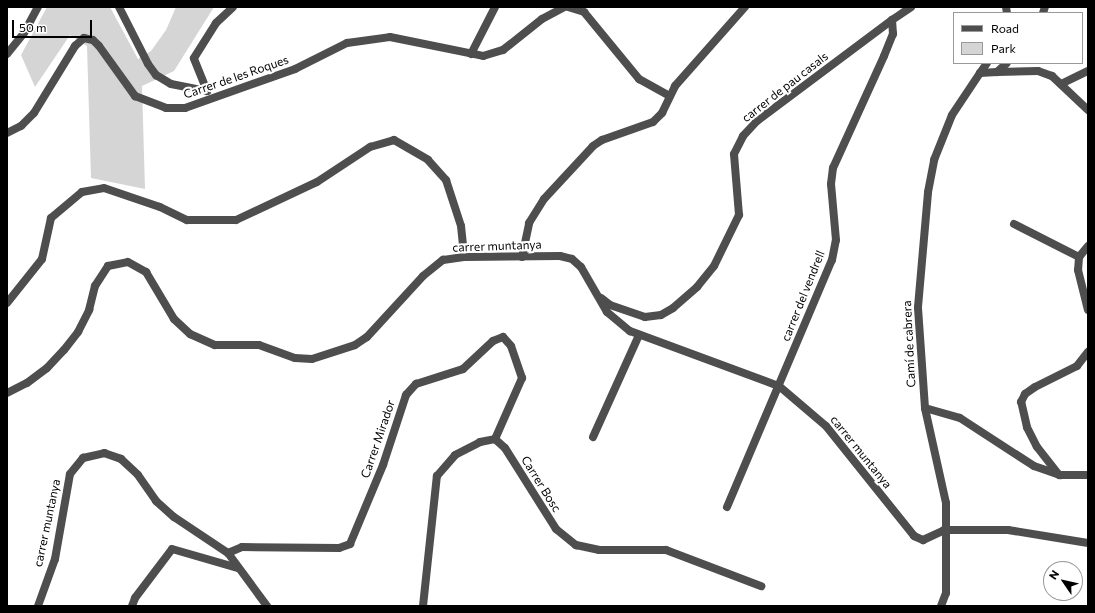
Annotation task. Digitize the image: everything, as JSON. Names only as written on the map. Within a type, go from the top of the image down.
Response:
[{"type":"street","points":[[7,54],[24,33],[38,7]]},
{"type":"street","points":[[120,7],[148,64],[156,75],[171,84],[227,94]]},
{"type":"street","points":[[207,90],[194,58],[216,23],[233,7]]},
{"type":"street","points":[[471,54],[495,7]]},
{"type":"street","name":"Carrer de les Roques","points":[[7,134],[21,126],[34,113],[75,46],[84,38],[93,40],[99,46],[125,85],[136,96],[149,103],[166,108],[185,108],[295,69],[348,43],[390,37],[483,56],[503,50],[542,19],[565,7]]},
{"type":"street","points":[[568,7],[584,12],[639,79],[668,95]]},
{"type":"street","points":[[522,256],[530,223],[544,199],[592,146],[602,140],[653,122],[662,113],[668,95],[723,29],[745,7]]},
{"type":"street","points":[[892,20],[911,7]]},
{"type":"street","name":"carrer de pau casals","points":[[599,296],[610,305],[645,317],[661,314],[673,308],[697,287],[714,266],[739,215],[734,154],[744,136],[757,121],[892,20]]},
{"type":"street","name":"carrer del vendrell","points":[[727,507],[832,260],[836,240],[831,184],[833,168],[887,48],[892,34],[892,20]]},
{"type":"street","points":[[980,73],[986,64]]},
{"type":"street","points":[[997,72],[1006,64]]},
{"type":"street","points":[[980,73],[1038,71],[1052,76],[1088,110]]},
{"type":"street","points":[[1061,84],[1088,71]]},
{"type":"street","name":"Camí de cabrera","points":[[941,606],[946,593],[944,530],[946,503],[925,408],[918,306],[928,192],[934,160],[952,115],[980,73]]},
{"type":"street","points":[[7,303],[42,258],[51,218],[82,192],[104,188],[160,207],[188,220],[236,220],[317,182],[370,147],[394,140],[428,160],[446,180],[461,226],[464,256]]},
{"type":"street","points":[[1014,224],[1080,257]]},
{"type":"street","points":[[1088,246],[1080,257],[1078,270],[1088,310]]},
{"type":"street","name":"carrer muntanya","points":[[7,393],[42,372],[64,350],[78,332],[89,310],[95,286],[108,266],[128,262],[146,272],[174,319],[190,334],[215,345],[258,345],[295,358],[312,359],[355,345],[367,337],[423,276],[443,260],[464,256],[560,256],[572,259],[588,276],[607,312],[630,331],[779,386],[826,426],[914,536],[923,540],[932,538],[944,530]]},
{"type":"street","points":[[593,437],[639,335]]},
{"type":"street","name":"Carrer Mirador","points":[[228,553],[242,547],[339,548],[350,544],[383,465],[406,395],[416,384],[463,369],[493,342],[503,337],[511,346],[522,378],[495,440]]},
{"type":"street","points":[[1060,475],[1037,447],[1027,427],[1021,402],[1025,394],[1035,387],[1077,366],[1088,352]]},
{"type":"street","points":[[925,408],[960,418],[1034,466],[1060,475],[1088,475]]},
{"type":"street","points":[[423,606],[438,476],[455,455],[480,442],[495,440]]},
{"type":"street","name":"Carrer Bosc","points":[[495,440],[505,448],[556,529],[576,545],[599,550],[666,550],[761,586]]},
{"type":"street","name":"carrer muntanya","points":[[38,606],[55,559],[70,474],[82,458],[104,453],[121,459],[138,475],[156,501],[174,517],[228,553],[267,606]]},
{"type":"street","points":[[944,530],[1008,530],[1088,542]]},
{"type":"street","points":[[132,606],[135,598],[172,549],[238,568]]},
{"type":"green space","points":[[47,7],[110,7],[138,59],[151,51],[166,30],[176,7],[214,7],[174,71],[142,86],[145,189],[91,178],[87,46],[70,35],[35,87],[21,55]]}]
